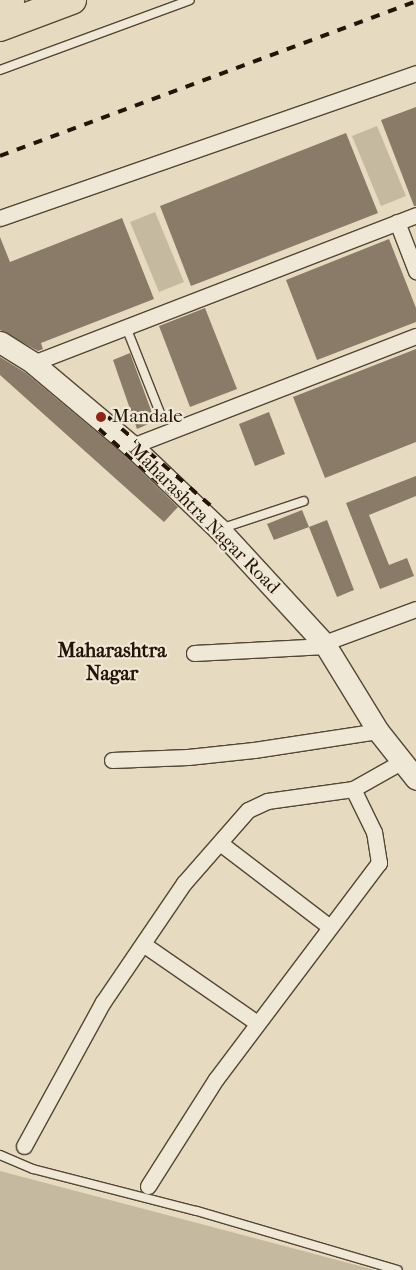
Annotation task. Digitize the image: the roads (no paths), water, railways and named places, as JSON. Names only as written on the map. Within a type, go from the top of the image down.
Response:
[{"type":"highway","points":[[0,4],[10,0]]},
{"type":"highway","points":[[0,27],[72,0]]},
{"type":"street","points":[[0,218],[416,73]]},
{"type":"street","points":[[33,363],[416,215]]},
{"type":"street","points":[[397,222],[416,271]]},
{"type":"street","points":[[132,446],[416,336]]},
{"type":"street","name":"Maharashtra Nagar Road","points":[[0,342],[33,363],[132,446],[220,529],[325,645],[378,731],[401,762],[416,778]]},
{"type":"street","points":[[194,653],[325,645],[416,608]]},
{"type":"street","points":[[112,760],[254,750],[378,731]]},
{"type":"street","points":[[24,1146],[103,1002],[184,883],[248,810],[267,801],[353,789],[401,762]]},
{"type":"street","points":[[148,1186],[216,1079],[379,863],[374,832],[353,789]]},
{"type":"street","points":[[220,843],[330,927]]},
{"type":"street","points":[[143,944],[257,1023]]},
{"type":"lane","points":[[0,70],[190,0]]},
{"type":"lane","points":[[126,327],[160,413]]},
{"type":"lane","points":[[220,529],[304,501]]},
{"type":"lane","points":[[0,1155],[33,1169],[206,1214],[397,1270]]},
{"type":"railway","points":[[0,156],[416,1]]},
{"type":"railway","points":[[108,417],[210,505]]},
{"type":"railway","points":[[99,429],[197,517]]},
{"type":"place","name":"Mandale","points":[[101,417]]},
{"type":"district","name":"Maharashtra Nagar","points":[[112,662]]}]
